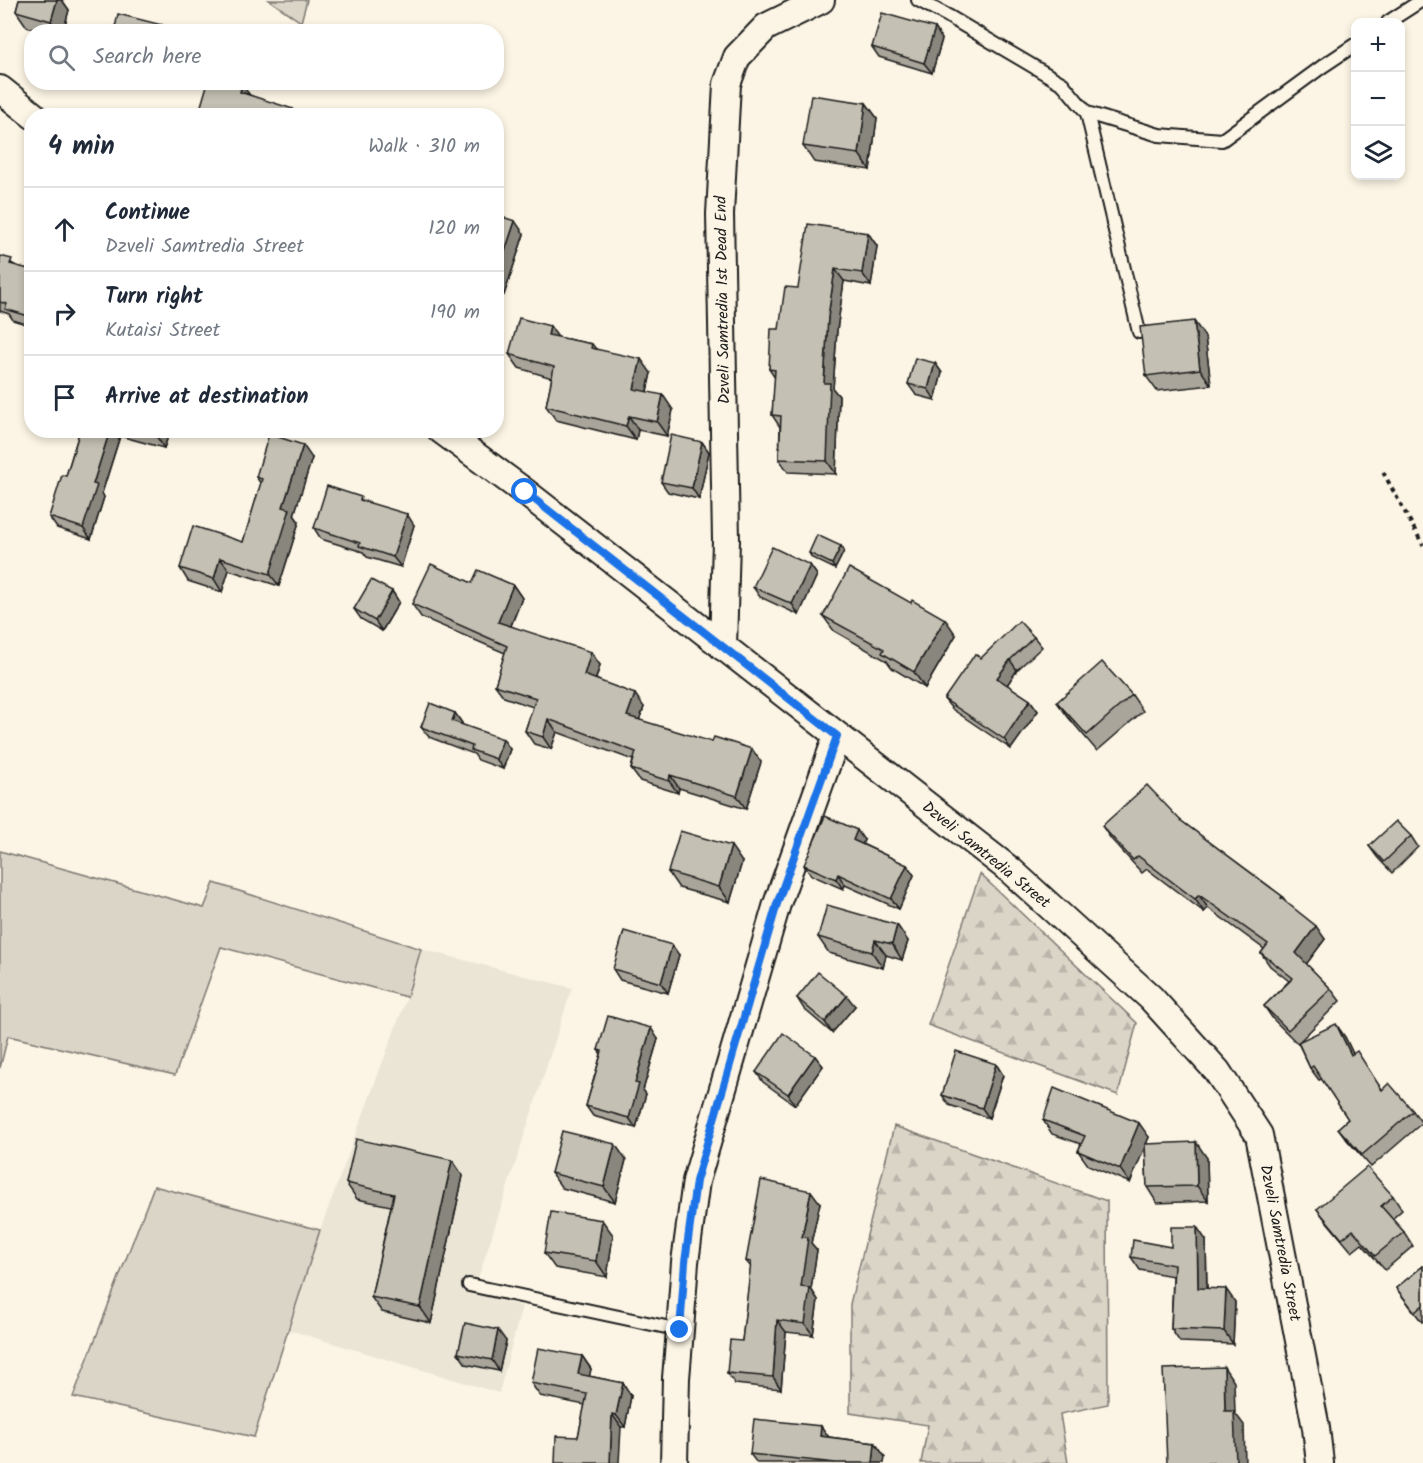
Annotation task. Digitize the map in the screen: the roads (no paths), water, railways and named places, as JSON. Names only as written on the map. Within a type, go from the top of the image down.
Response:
[{"type":"street","name":"Dzveli Samtredia 1st Dead End","points":[[723,647],[726,540],[720,214],[728,84],[737,57],[766,27],[821,0]]},
{"type":"street","points":[[0,89],[24,109]]},
{"type":"street","name":"Dzveli Samtredia Street","points":[[452,438],[525,492],[1010,870],[1151,998],[1217,1071],[1259,1135],[1316,1428],[1320,1463]]},
{"type":"street","points":[[674,1463],[676,1378],[685,1262],[696,1181],[777,904],[837,736]]},
{"type":"lane","points":[[918,0],[1063,84],[1087,113],[1139,332]]},
{"type":"lane","points":[[1394,18],[1422,0]]},
{"type":"lane","points":[[1087,113],[1159,135],[1222,140],[1351,47]]},
{"type":"lane","points":[[469,1285],[680,1330]]}]
